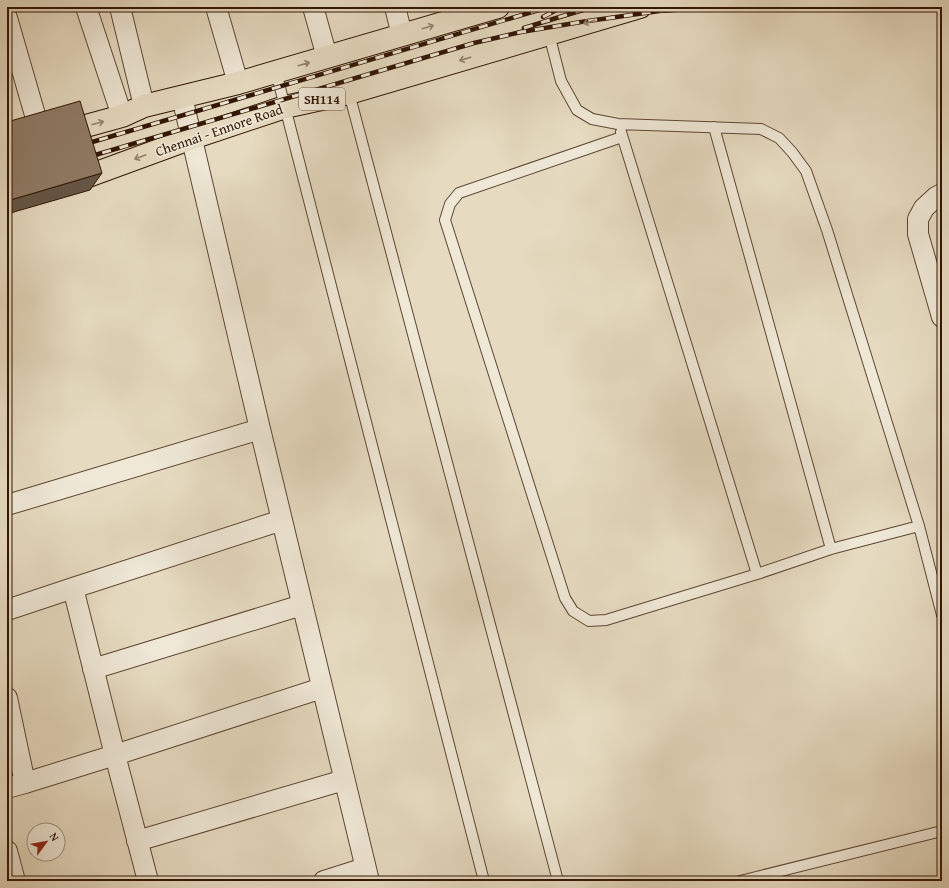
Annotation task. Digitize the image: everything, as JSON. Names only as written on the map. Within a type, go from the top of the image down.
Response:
[{"type":"main road","points":[[7,149],[122,116],[144,106],[238,83],[402,35],[448,14],[498,7]]},
{"type":"main road","name":"Chennai - Ennore Road","points":[[53,186],[91,175],[192,138],[285,107],[349,93],[640,7]]},
{"type":"street","points":[[86,7],[122,116]]},
{"type":"street","points":[[120,7],[144,106]]},
{"type":"street","points":[[216,7],[238,83]]},
{"type":"street","points":[[313,7],[327,57]]},
{"type":"street","points":[[395,7],[402,35]]},
{"type":"street","points":[[7,18],[42,139]]},
{"type":"street","points":[[182,97],[367,875],[324,881]]},
{"type":"street","points":[[942,194],[936,197],[924,208],[918,219],[918,234],[942,317]]},
{"type":"street","points":[[7,505],[260,429]]},
{"type":"street","points":[[7,610],[282,520]]},
{"type":"street","points":[[73,588],[114,755],[148,881]]},
{"type":"street","points":[[93,669],[302,605]]},
{"type":"street","points":[[7,698],[16,785],[322,688]]},
{"type":"street","points":[[137,841],[344,780]]},
{"type":"street","points":[[7,851],[15,881]]},
{"type":"lane","points":[[549,34],[561,81],[577,110],[592,119],[618,124],[761,129],[779,138],[806,171],[827,230],[919,526],[942,615]]},
{"type":"lane","points":[[276,72],[484,881]]},
{"type":"lane","points":[[349,93],[558,881]]},
{"type":"lane","points":[[618,124],[756,574]]},
{"type":"lane","points":[[714,127],[831,548]]},
{"type":"lane","points":[[622,138],[459,193],[450,204],[445,220],[565,598],[573,611],[589,621],[606,620],[756,574],[831,548],[919,526]]},
{"type":"lane","points":[[740,881],[942,831]]},
{"type":"building","points":[[80,101],[102,173],[7,201],[7,122]]},
{"type":"railway","points":[[82,145],[549,7]]},
{"type":"railway","points":[[543,17],[562,7]]},
{"type":"railway","points":[[524,28],[592,7]]},
{"type":"railway","points":[[85,158],[474,43],[521,32],[659,11],[718,7],[794,7]]}]
